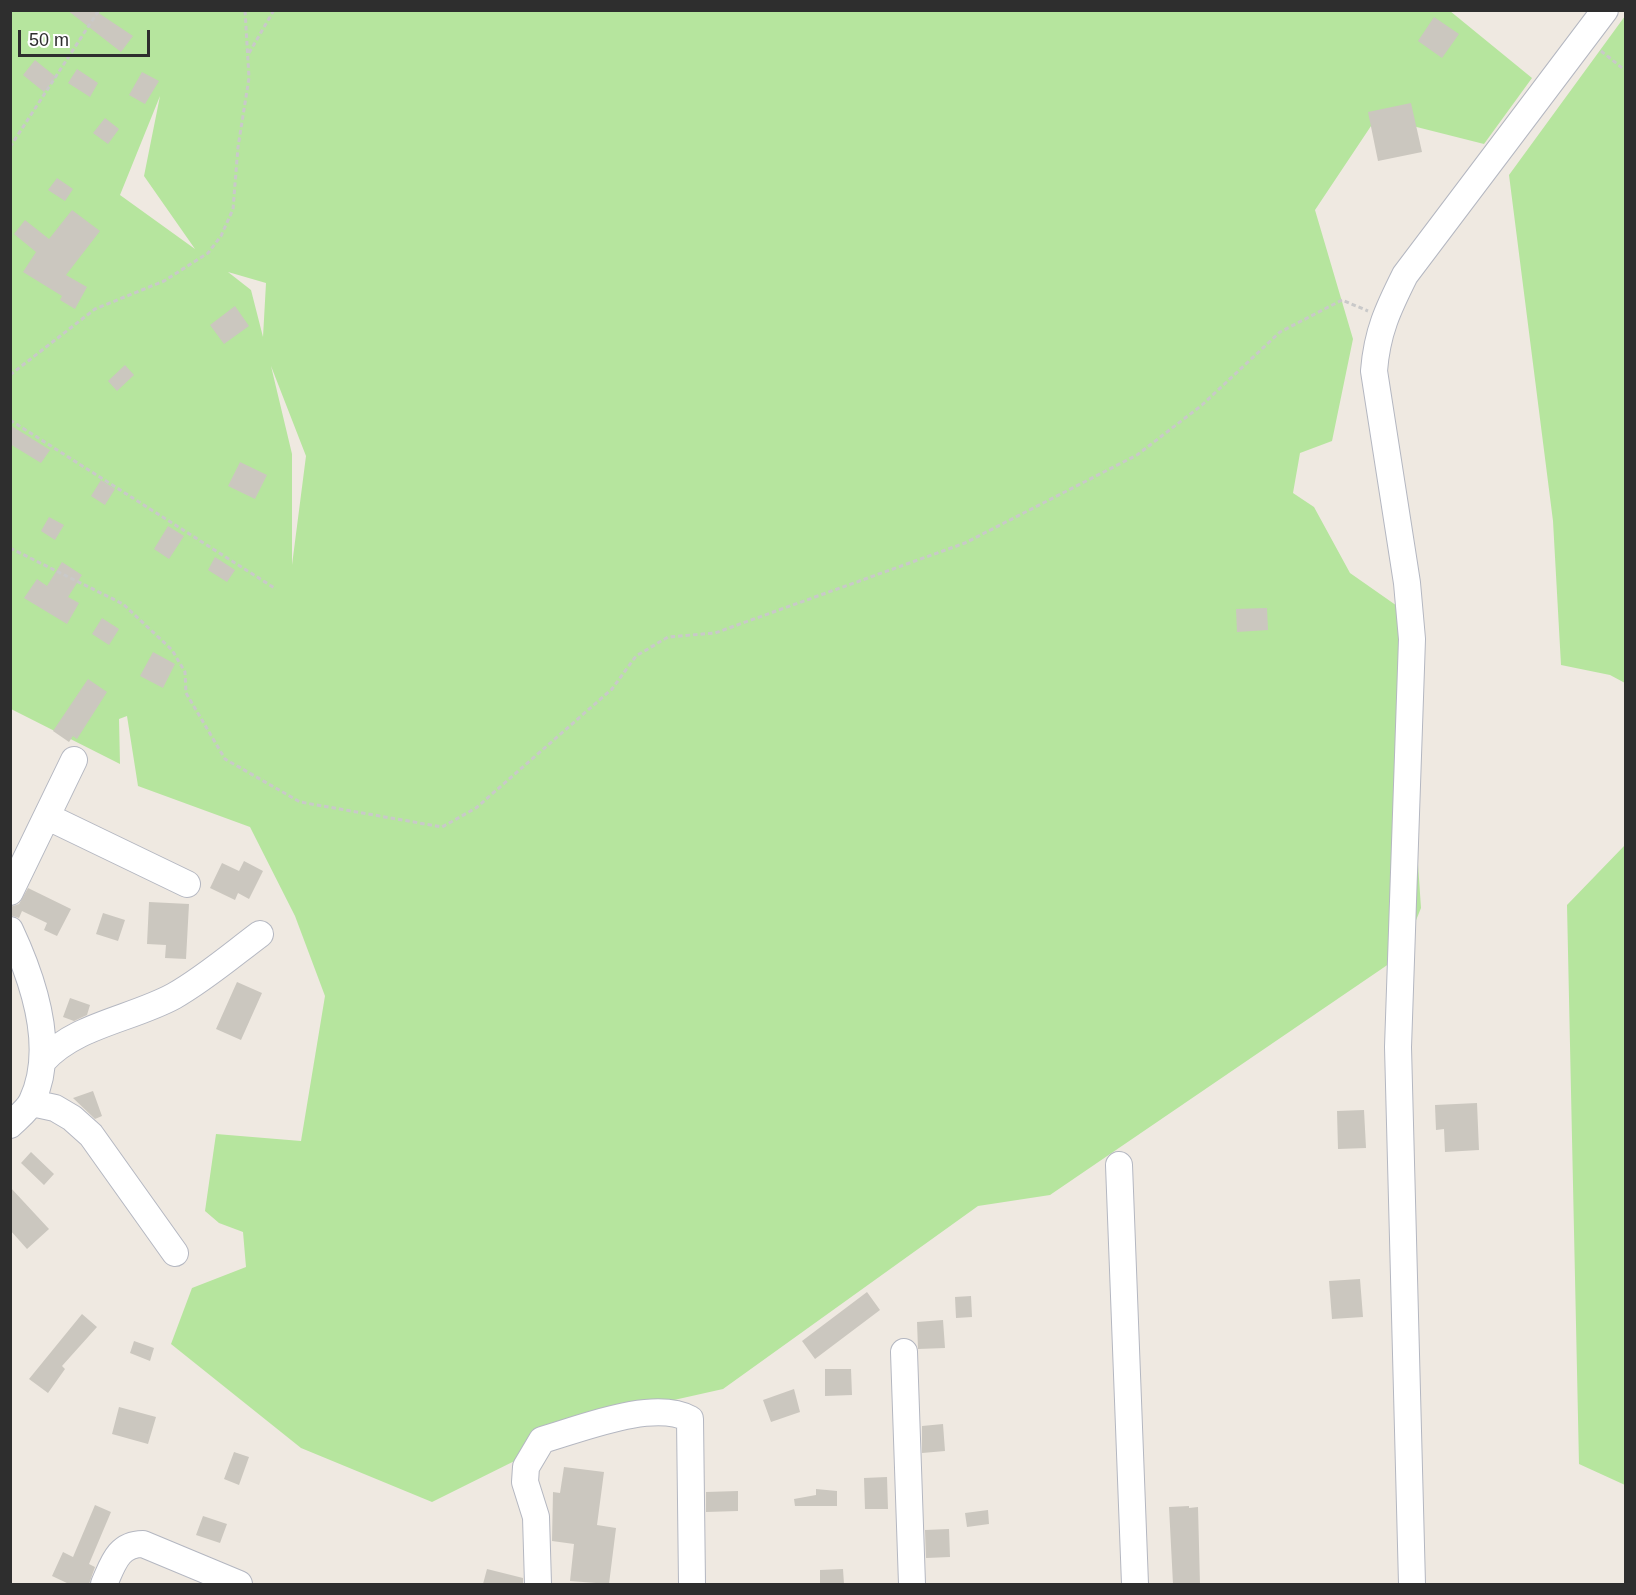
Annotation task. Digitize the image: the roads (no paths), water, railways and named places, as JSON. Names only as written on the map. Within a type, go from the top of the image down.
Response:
[{"type":"street","points":[[1412,1584],[1398,1047],[1412,639],[1407,583],[1374,371],[1376,342],[1383,318],[1405,275],[1605,10]]},
{"type":"street","points":[[10,892],[74,760]]},
{"type":"street","points":[[48,817],[188,884]]},
{"type":"street","points":[[10,930],[24,960],[40,1020],[43,1061],[32,1103],[10,1125]]},
{"type":"street","points":[[43,1061],[54,1048],[67,1040],[143,1011],[175,995],[260,934]]},
{"type":"street","points":[[32,1103],[64,1113],[91,1135],[175,1253]]},
{"type":"street","points":[[1119,1165],[1136,1584]]},
{"type":"street","points":[[904,1352],[912,1584]]},
{"type":"street","points":[[538,1584],[537,1517],[525,1482],[526,1467],[542,1440],[618,1418],[668,1411],[690,1419],[692,1584]]},
{"type":"street","points":[[104,1584],[123,1548],[132,1544],[143,1544],[239,1584]]}]
